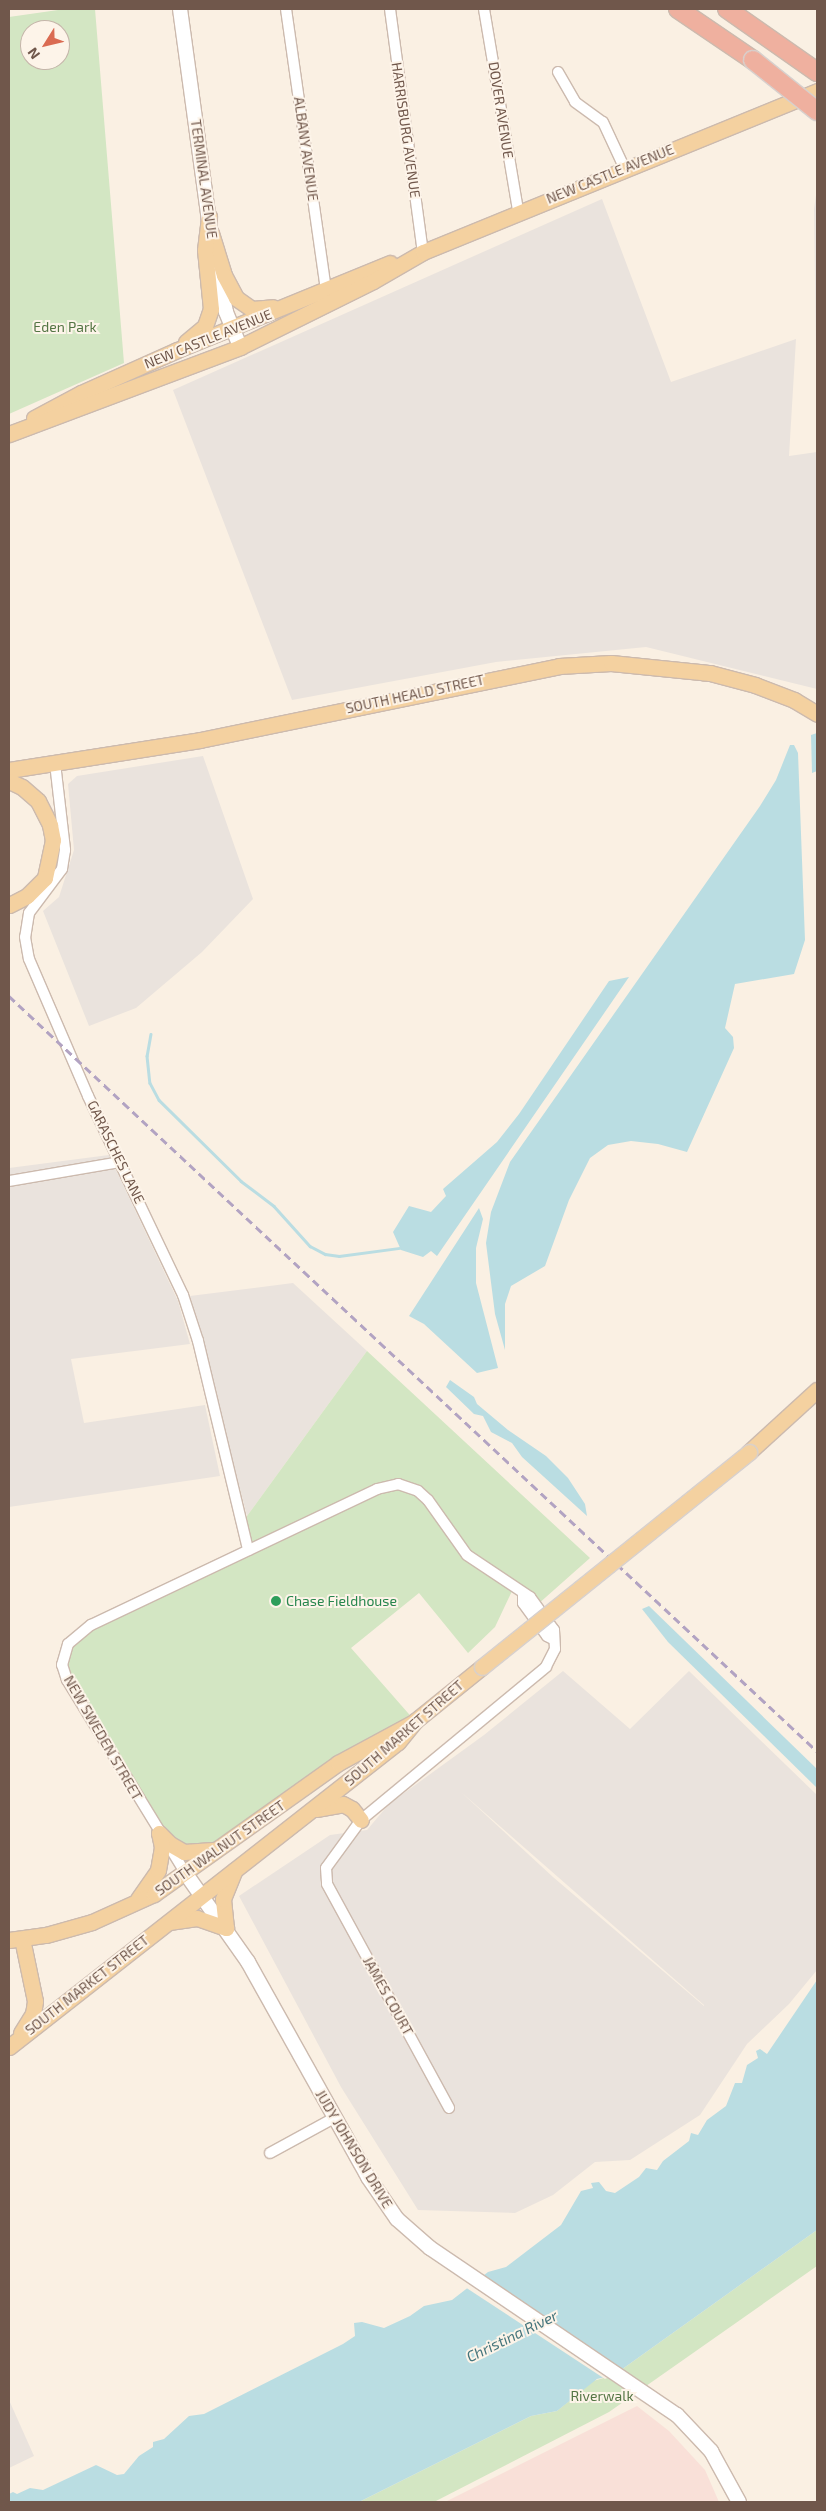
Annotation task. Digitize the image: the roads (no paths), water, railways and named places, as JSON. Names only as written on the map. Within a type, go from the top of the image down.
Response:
[{"type":"highway","points":[[678,9],[753,60],[817,110]]},
{"type":"highway","points":[[727,9],[817,72]]},
{"type":"main road","name":"NEW CASTLE AVENUE","points":[[14,432],[38,415],[81,393],[177,350],[232,329],[377,267],[404,260],[518,211],[817,91]]},
{"type":"main road","points":[[177,350],[204,326],[211,309],[205,250],[210,216]]},
{"type":"main road","points":[[211,233],[232,294],[247,307],[263,309],[323,291]]},
{"type":"main road","name":"NEW CASTLE AVENUE","points":[[14,432],[240,347],[373,281],[404,260]]},
{"type":"main road","name":"SOUTH HEALD STREET","points":[[9,770],[200,740],[559,666],[611,663],[710,674],[771,691],[817,714]]},
{"type":"main road","points":[[9,781],[22,787],[38,801],[50,825],[53,840],[44,878],[26,896],[9,905]]},
{"type":"main road","name":"SOUTH MARKET STREET","points":[[13,2044],[201,1894],[398,1742],[415,1721],[749,1452],[817,1390]]},
{"type":"main road","name":"SOUTH MARKET STREET","points":[[771,1433],[817,1404]]},
{"type":"main road","name":"SOUTH WALNUT STREET","points":[[15,1939],[75,1928],[130,1906],[186,1874],[338,1763],[415,1721]]},
{"type":"main road","points":[[312,1810],[343,1804],[352,1809],[361,1820]]},
{"type":"main road","points":[[159,1833],[170,1844],[184,1852],[218,1850]]},
{"type":"main road","points":[[130,1906],[155,1878],[162,1854],[159,1833]]},
{"type":"main road","points":[[166,1923],[197,1918],[226,1928],[223,1899],[235,1869]]},
{"type":"main road","points":[[13,2044],[33,2014],[35,2001],[15,1939]]},
{"type":"street","name":"TERMINAL AVENUE","points":[[180,9],[211,233],[222,294],[232,329],[240,347]]},
{"type":"street","name":"ALBANY AVENUE","points":[[286,9],[323,291]]},
{"type":"street","name":"HARRISBURG AVENUE","points":[[390,9],[423,252]]},
{"type":"street","name":"DOVER AVENUE","points":[[484,9],[518,211]]},
{"type":"street","points":[[558,72],[575,102],[603,122],[624,168]]},
{"type":"street","name":"GARASCHES LANE","points":[[55,763],[65,850],[62,870],[29,913],[25,937],[29,959],[191,1315],[248,1550]]},
{"type":"street","points":[[9,1182],[120,1162]]},
{"type":"street","points":[[248,1550],[377,1489],[390,1484],[406,1485],[428,1500],[476,1563],[523,1595],[530,1597],[552,1626],[555,1649],[546,1668],[361,1820]]},
{"type":"street","name":"NEW SWEDEN STREET","points":[[186,1874],[159,1833],[67,1680],[62,1666],[65,1651],[72,1639],[84,1629],[248,1550]]},
{"type":"street","name":"JAMES COURT","points":[[361,1820],[328,1862],[324,1876],[449,2108]]},
{"type":"street","name":"JUDY JOHNSON DRIVE","points":[[186,1874],[226,1928],[372,2184],[392,2212],[422,2242],[647,2392],[677,2415],[700,2437],[715,2458],[739,2502]]},
{"type":"street","points":[[270,2153],[334,2118]]},
{"type":"water","points":[[817,733],[817,771],[812,773],[811,735]]},
{"type":"water","points":[[790,745],[794,745],[798,753],[805,940],[794,974],[735,984],[725,1028],[733,1037],[734,1048],[687,1152],[658,1144],[631,1141],[608,1145],[590,1158],[569,1200],[545,1266],[511,1286],[505,1304],[505,1350],[495,1314],[486,1243],[491,1212],[510,1162],[760,806],[776,780]]},
{"type":"water","points":[[629,977],[437,1256],[431,1251],[423,1257],[401,1250],[393,1232],[409,1206],[431,1212],[446,1196],[443,1189],[497,1142],[519,1114],[609,981]]},
{"type":"water","points":[[479,1208],[483,1219],[476,1248],[476,1283],[498,1368],[477,1373],[424,1324],[409,1316]]},
{"type":"water","points":[[450,1380],[474,1397],[477,1404],[508,1430],[546,1456],[568,1478],[585,1504],[587,1516],[522,1457],[512,1443],[491,1432],[483,1416],[474,1414],[446,1387]]},
{"type":"water","points":[[649,1606],[817,1769],[817,1788],[668,1642],[642,1609]]},
{"type":"water","name":"Christina River","points":[[817,1980],[817,2230],[614,2375],[597,2379],[557,2411],[531,2416],[359,2502],[9,2502],[9,2494],[13,2492],[17,2494],[30,2488],[43,2490],[96,2465],[117,2475],[124,2474],[139,2456],[153,2447],[153,2442],[164,2439],[189,2416],[204,2414],[343,2344],[355,2336],[354,2323],[362,2322],[384,2328],[410,2316],[424,2306],[452,2300],[488,2272],[506,2267],[561,2225],[581,2191],[593,2188],[591,2183],[599,2182],[606,2191],[615,2193],[639,2177],[646,2168],[657,2170],[663,2161],[689,2141],[691,2133],[698,2135],[707,2120],[726,2106],[735,2083],[742,2083],[747,2065],[758,2058],[756,2051],[760,2049],[767,2054]]},
{"type":"waterway","points":[[151,1034],[147,1056],[150,1083],[159,1100],[241,1181],[274,1206],[310,1246],[325,1254],[339,1256],[399,1248]]},
{"type":"railway","points":[[9,996],[817,1751]]},
{"type":"place","name":"Chase Fieldhouse","points":[[276,1601]]},
{"type":"park label","name":"Eden Park","points":[[65,327]]},
{"type":"park label","name":"Riverwalk","points":[[602,2396]]}]
